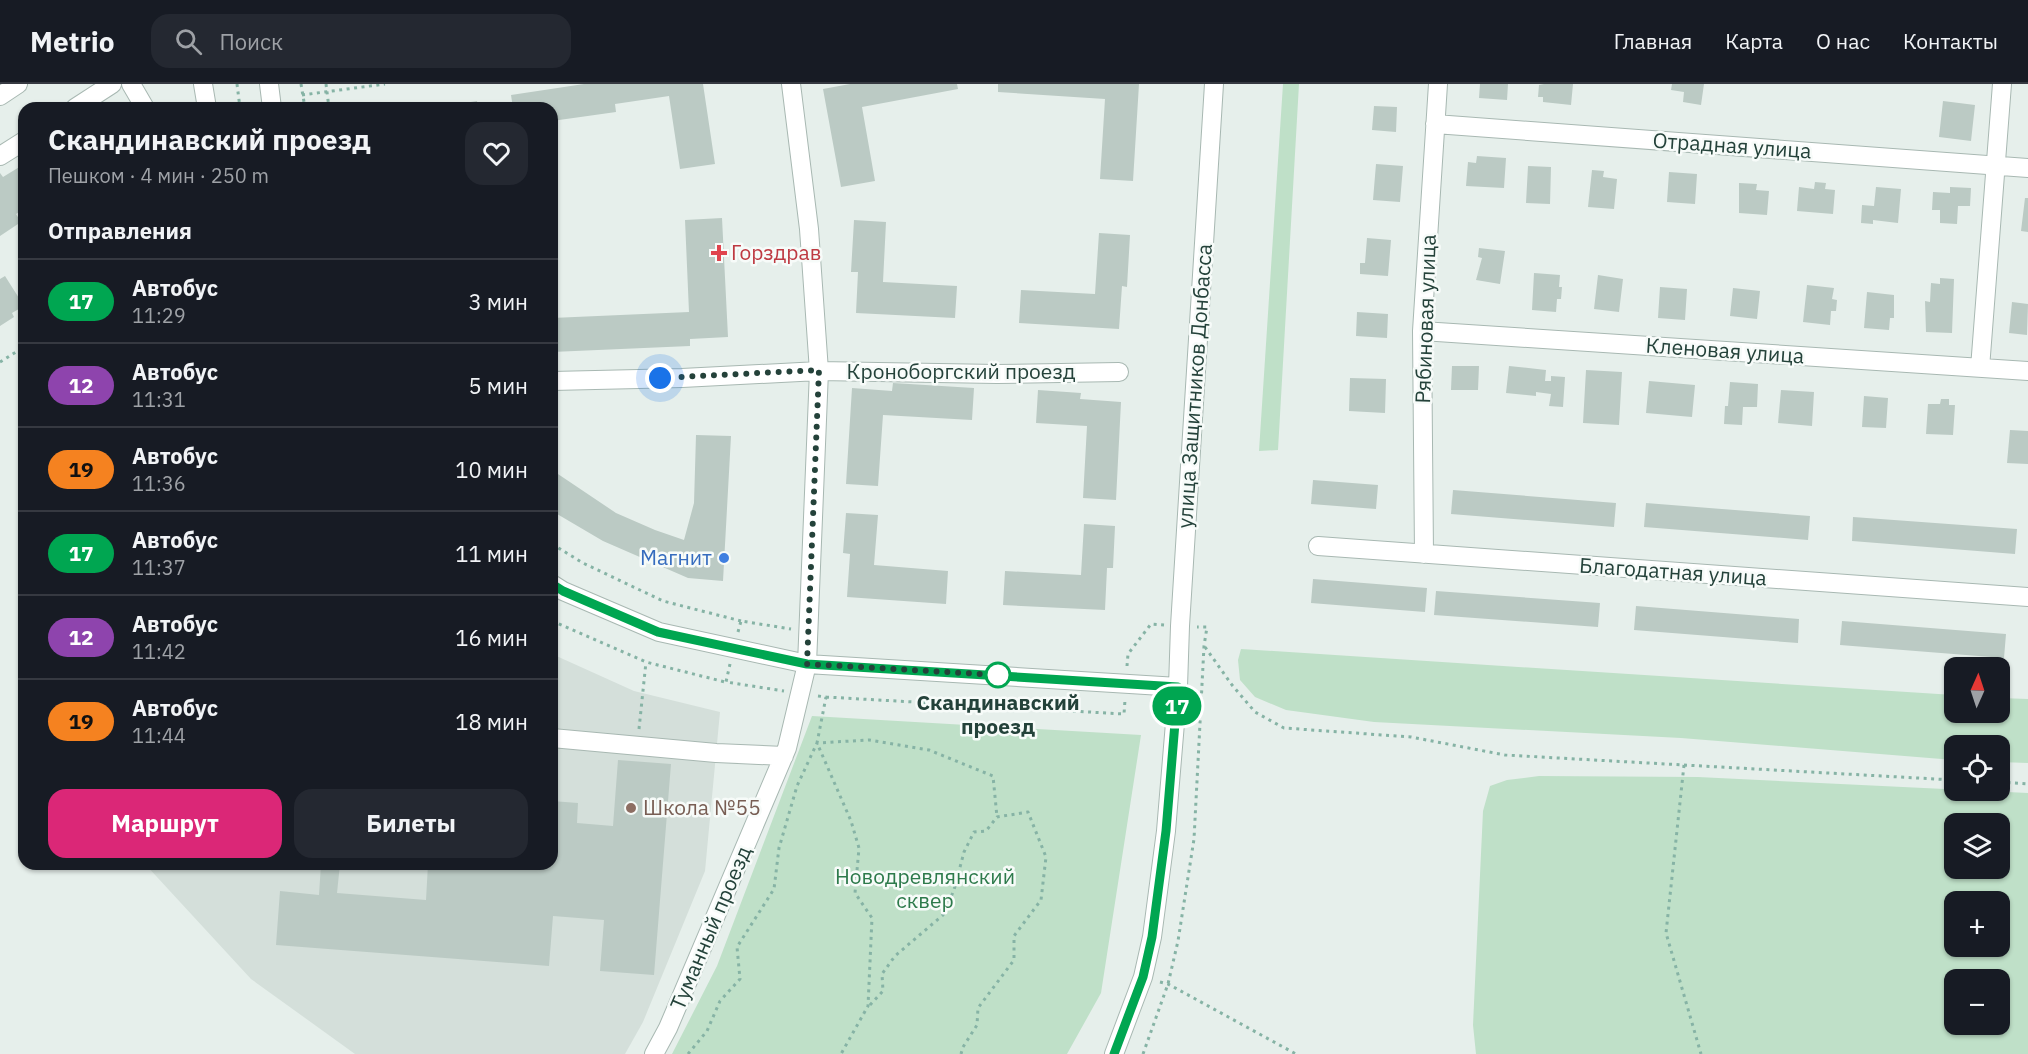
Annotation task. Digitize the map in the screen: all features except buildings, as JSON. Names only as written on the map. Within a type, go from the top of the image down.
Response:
[{"type":"street","points":[[0,96],[18,84]]},
{"type":"street","points":[[84,102],[112,84]]},
{"type":"street","points":[[131,84],[142,102]]},
{"type":"street","points":[[203,84],[206,102]]},
{"type":"street","points":[[269,84],[271,102]]},
{"type":"street","points":[[790,84],[809,230],[819,370],[807,664]]},
{"type":"street","name":"улица Защитников Донбасса","points":[[1114,1054],[1143,977],[1152,937],[1166,831],[1178,687],[1214,84]]},
{"type":"street","name":"Рябиновая улица","points":[[1424,554],[1422,332],[1438,84]]},
{"type":"street","points":[[1980,368],[2002,84]]},
{"type":"street","name":"Отрадная улица","points":[[1435,124],[2028,168]]},
{"type":"street","points":[[0,156],[18,145]]},
{"type":"street","name":"Кленовая улица","points":[[1422,332],[2028,371]]},
{"type":"street","name":"Кроноборгский проезд","points":[[558,381],[682,378],[819,370],[997,375],[1119,372]]},
{"type":"street","name":"Благодатная улица","points":[[1318,546],[2028,597]]},
{"type":"street","points":[[558,588],[658,632],[807,664],[1178,687]]},
{"type":"street","name":"Туманный проезд","points":[[654,1054],[668,1028],[784,756],[807,664]]},
{"type":"street","points":[[558,739],[784,756]]},
{"type":"path","points":[[237,84],[239,102]]},
{"type":"path","points":[[301,84],[304,102]]},
{"type":"path","points":[[326,84],[328,102]]},
{"type":"path","points":[[302,95],[385,84]]},
{"type":"path","points":[[0,362],[18,351]]},
{"type":"path","points":[[558,548],[583,563],[663,600],[741,621],[797,630]]},
{"type":"path","points":[[726,682],[741,621]]},
{"type":"path","points":[[558,624],[646,662],[726,682],[801,694],[1124,714],[1128,654],[1151,624],[1207,627],[1204,646],[1194,839],[1178,941],[1168,984],[1143,1054]]},
{"type":"path","points":[[1204,646],[1255,712],[1284,728],[1411,737],[1505,755],[1944,779]]},
{"type":"path","points":[[638,746],[646,662]]},
{"type":"path","points":[[690,1052],[707,1031],[720,1001],[740,979],[737,947],[774,889],[779,848],[797,786],[817,743],[826,697]]},
{"type":"path","points":[[817,743],[869,740],[929,750],[993,776],[997,817]]},
{"type":"path","points":[[817,743],[851,820],[860,848],[855,893],[872,918],[868,1006]]},
{"type":"path","points":[[1683,765],[1666,933],[1701,1054]]},
{"type":"path","points":[[2010,782],[2028,783]]},
{"type":"path","points":[[841,1054],[868,1006],[883,991],[882,974],[895,956],[943,915],[954,890],[964,852],[974,832],[986,831],[997,817],[1028,812],[1046,857],[1041,900],[1014,936],[1014,960],[978,1008],[977,1025],[961,1054]]},
{"type":"path","points":[[1143,977],[1168,984],[1296,1054]]},
{"type":"shaded area","name":"Школа №55","points":[[558,657],[634,691],[720,712],[705,871],[643,1022],[625,1054],[355,1054],[251,979],[151,870],[558,870]]},
{"type":"green space","points":[[1283,84],[1299,84],[1278,450],[1259,451]]},
{"type":"green space","points":[[1241,649],[1944,694],[1944,723],[2010,723],[2010,698],[2028,699],[2028,763],[2010,762],[2010,735],[1944,735],[1944,759],[1681,738],[1374,722],[1286,710],[1255,697],[1240,680],[1238,660]]},
{"type":"green space","name":"Новодревлянский сквер","points":[[812,716],[1141,735],[1101,993],[1067,1054],[672,1054],[717,966]]},
{"type":"green space","points":[[1539,776],[1698,777],[1944,789],[1944,801],[2010,801],[2010,792],[2028,793],[2028,1054],[1476,1054],[1473,1025],[1483,811],[1490,786],[1507,780]]},
{"type":"bus line","name":"17","points":[[558,588],[658,632],[807,664],[1178,687],[1166,831],[1152,937],[1143,977],[1114,1054]]},
{"type":"place","name":"Горздрав","points":[[719,253]]},
{"type":"place","name":"Магнит","points":[[724,558]]},
{"type":"place","name":"Скандинавский проезд","points":[[998,675]]},
{"type":"place","name":"Школа №55","points":[[631,808]]},
{"type":"route","points":[[660,378],[819,370],[807,664],[998,675]]}]
